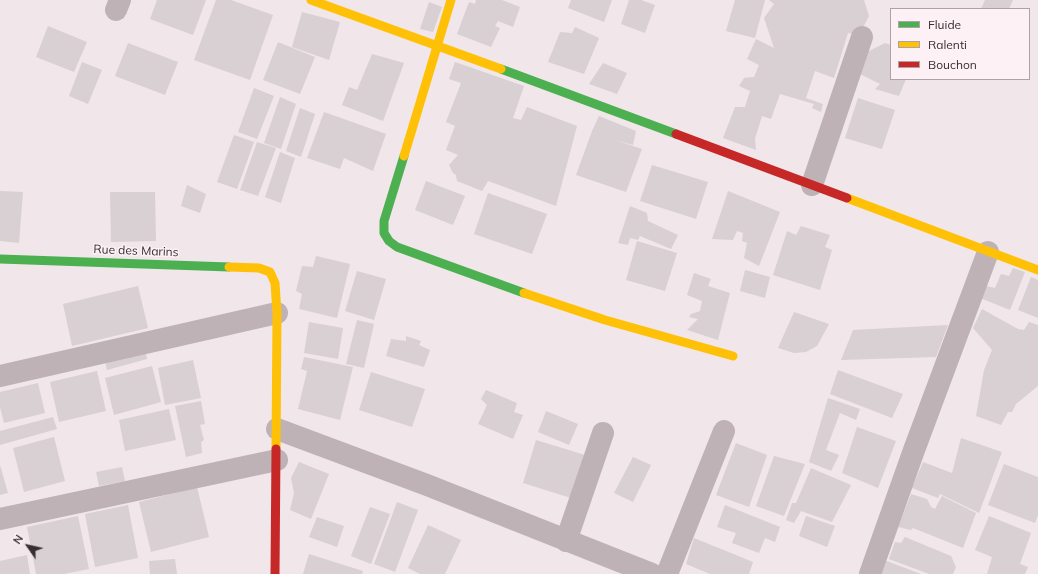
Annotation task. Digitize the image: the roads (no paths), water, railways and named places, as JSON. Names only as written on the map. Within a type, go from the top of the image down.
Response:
[{"type":"street","points":[[311,0],[1038,270]]},
{"type":"street","points":[[451,0],[384,221],[384,233],[389,241],[397,246],[501,286],[605,320],[733,356]]},
{"type":"street","points":[[812,185],[862,37]]},
{"type":"street","points":[[870,574],[914,450],[988,252]]},
{"type":"street","name":"Rue des Marins","points":[[0,259],[258,268],[270,272],[275,283],[277,313]]},
{"type":"street","points":[[0,376],[277,313],[275,574]]},
{"type":"street","points":[[277,429],[427,485],[652,574]]},
{"type":"street","points":[[667,574],[724,431]]},
{"type":"street","points":[[566,541],[603,433]]},
{"type":"street","points":[[0,519],[277,460]]}]
